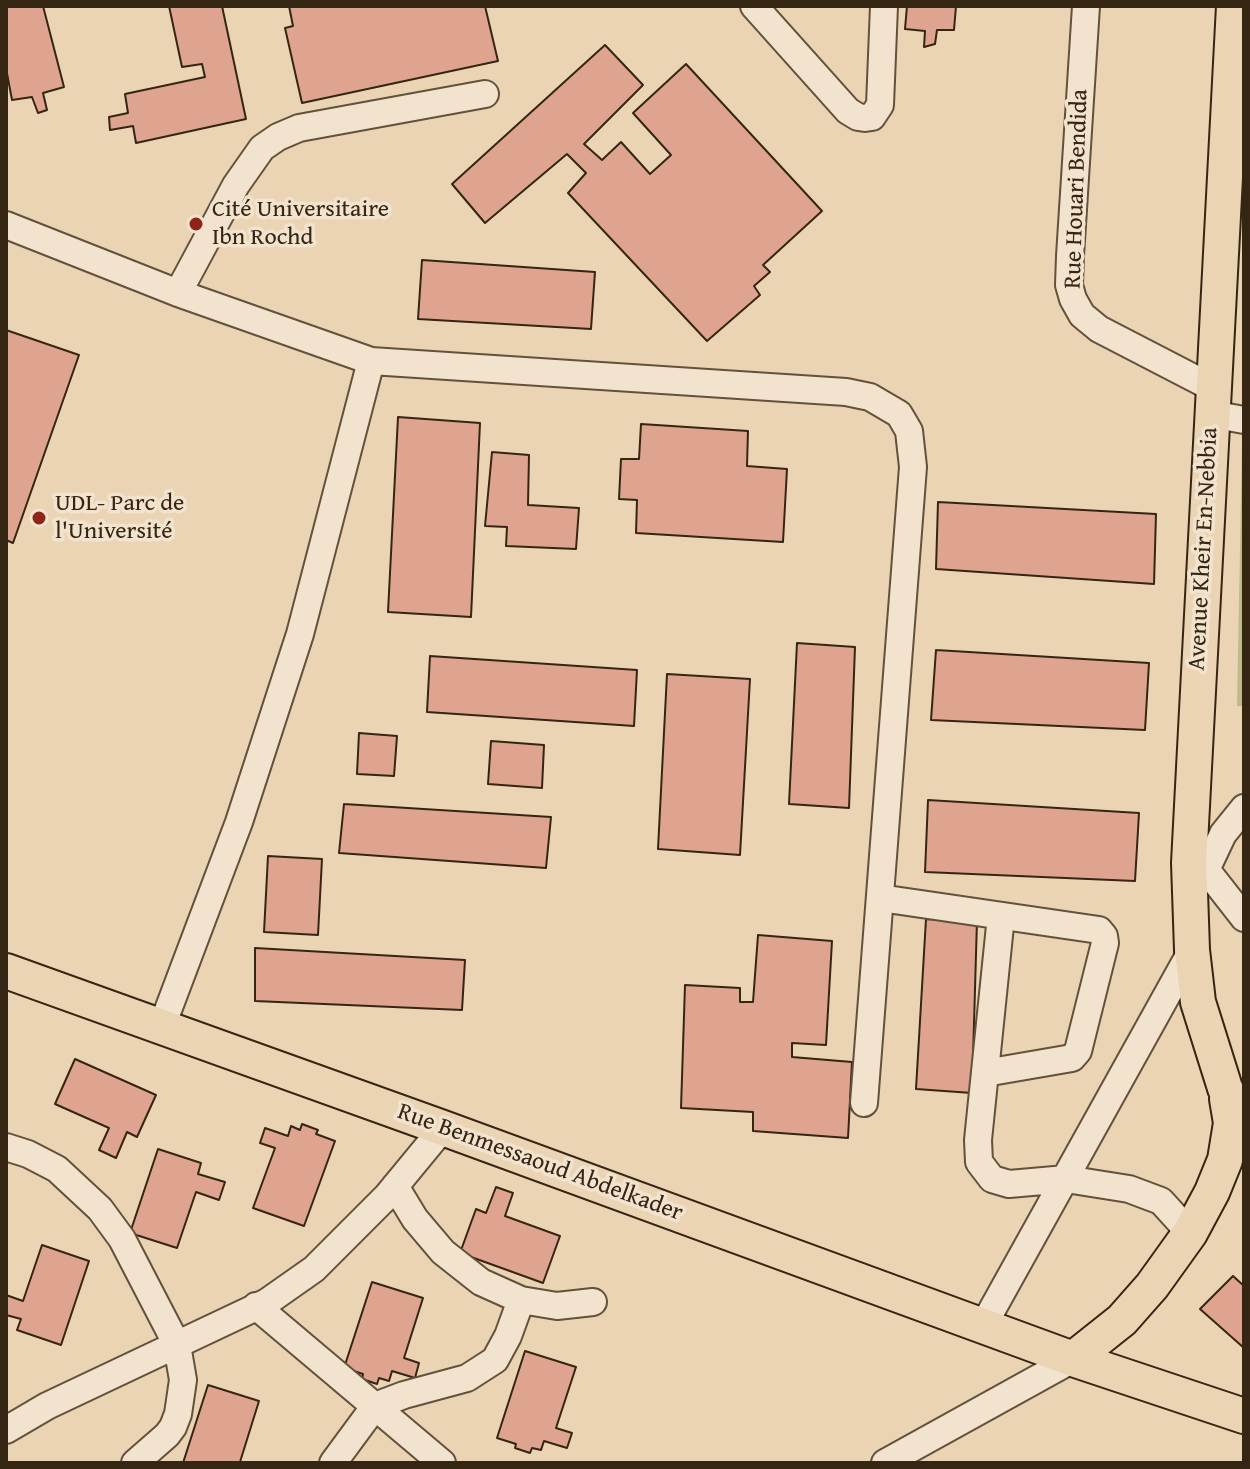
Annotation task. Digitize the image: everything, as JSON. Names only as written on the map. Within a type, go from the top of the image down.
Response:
[{"type":"main road","name":"Avenue Kheir En-Nebbia","points":[[1225,1088],[1198,1002],[1192,950],[1232,254],[1237,21]]},
{"type":"main road","name":"Rue Benmessaoud Abdelkader","points":[[6,971],[1073,1359],[1244,1416]]},
{"type":"main road","points":[[1225,1088],[1244,1129]]},
{"type":"main road","points":[[1073,1359],[1122,1320],[1152,1286],[1190,1233],[1225,1160],[1231,1123],[1225,1088]]},
{"type":"street","points":[[754,6],[848,111],[865,118],[872,117],[880,105],[884,6]]},
{"type":"street","name":"Rue Houari Bendida","points":[[1086,6],[1070,256],[1069,285],[1073,299],[1082,315],[1099,329],[1223,407]]},
{"type":"street","points":[[178,293],[236,185],[262,148],[278,137],[299,128],[485,94]]},
{"type":"street","points":[[6,225],[178,293],[371,361],[846,392],[870,397],[899,414],[909,431],[913,467],[864,1103]]},
{"type":"street","points":[[162,1026],[239,822],[300,634],[371,361]]},
{"type":"street","points":[[1244,808],[1198,860],[1244,918]]},
{"type":"street","points":[[880,898],[1099,930],[1105,943],[1078,1051],[1072,1058],[985,1073]]},
{"type":"street","points":[[1001,916],[978,1140],[979,1162],[992,1179],[1009,1184],[1066,1179],[1129,1189],[1161,1201],[1190,1233]]},
{"type":"street","points":[[983,1326],[1192,950]]},
{"type":"street","points":[[6,1430],[47,1406],[256,1306],[314,1269],[395,1186],[443,1128]]},
{"type":"street","points":[[6,1147],[57,1169],[100,1209],[122,1239],[177,1345],[183,1380],[178,1414],[167,1435],[135,1463]]},
{"type":"street","points":[[395,1186],[415,1219],[443,1252],[481,1282],[521,1300],[557,1306],[593,1302]]},
{"type":"street","points":[[333,1463],[375,1406],[467,1378],[495,1360],[521,1300]]},
{"type":"street","points":[[256,1306],[442,1463]]},
{"type":"street","points":[[885,1463],[1073,1359]]},
{"type":"shaded area","points":[[1242,444],[1244,706],[1237,706]]},
{"type":"building","points":[[6,6],[43,6],[64,87],[43,93],[47,110],[38,113],[32,97],[12,100],[6,68]]},
{"type":"building","points":[[169,6],[222,6],[246,119],[136,143],[133,126],[110,130],[109,117],[128,113],[125,94],[205,77],[202,64],[182,67]]},
{"type":"building","points":[[289,6],[485,6],[498,61],[302,103],[285,28],[293,26]]},
{"type":"building","points":[[907,6],[956,6],[954,30],[937,30],[935,44],[924,47],[925,31],[905,29]]},
{"type":"building","points":[[605,45],[643,85],[584,144],[602,160],[621,142],[650,174],[671,155],[633,113],[686,64],[822,211],[763,265],[770,272],[754,286],[760,295],[707,341],[568,193],[586,173],[567,154],[485,223],[452,184]]},
{"type":"building","points":[[422,260],[595,272],[591,329],[418,319]]},
{"type":"building","points":[[6,330],[79,355],[13,543],[6,540]]},
{"type":"building","points":[[398,417],[480,423],[471,617],[388,612]]},
{"type":"building","points":[[641,424],[748,431],[747,466],[787,469],[783,542],[636,533],[637,500],[619,499],[621,459],[639,459]]},
{"type":"building","points":[[492,452],[529,455],[528,505],[579,508],[576,549],[506,546],[507,527],[485,526]]},
{"type":"building","points":[[938,502],[1156,514],[1154,584],[936,569]]},
{"type":"building","points":[[797,643],[855,647],[849,808],[789,804]]},
{"type":"building","points":[[936,650],[1149,663],[1145,730],[931,720]]},
{"type":"building","points":[[430,656],[637,670],[634,726],[427,712]]},
{"type":"building","points":[[667,674],[750,679],[740,855],[658,849]]},
{"type":"building","points":[[359,733],[397,736],[394,776],[357,774]]},
{"type":"building","points":[[491,741],[544,745],[542,788],[488,784]]},
{"type":"building","points":[[928,800],[1139,813],[1135,881],[925,872]]},
{"type":"building","points":[[344,804],[551,817],[546,868],[339,853]]},
{"type":"building","points":[[268,856],[322,859],[318,935],[264,932]]},
{"type":"building","points":[[926,919],[977,920],[972,1093],[916,1089]]},
{"type":"building","points":[[758,935],[832,941],[826,1045],[792,1043],[792,1057],[852,1062],[848,1138],[753,1131],[753,1112],[681,1108],[685,985],[740,988],[740,1002],[753,1002]]},
{"type":"building","points":[[255,948],[465,960],[462,1010],[255,1001]]},
{"type":"building","points":[[75,1059],[156,1095],[137,1137],[127,1132],[116,1158],[99,1150],[109,1128],[55,1104]]},
{"type":"building","points":[[302,1124],[318,1130],[316,1134],[335,1141],[304,1226],[253,1208],[275,1148],[260,1143],[265,1128],[288,1136],[291,1126],[300,1130]]},
{"type":"building","points":[[158,1149],[201,1163],[198,1174],[225,1182],[219,1200],[196,1192],[177,1248],[130,1233]]},
{"type":"building","points":[[496,1187],[513,1193],[505,1216],[560,1236],[543,1283],[460,1253],[476,1209],[486,1213]]},
{"type":"building","points":[[42,1245],[89,1261],[61,1345],[17,1330],[21,1319],[6,1315],[6,1295],[23,1301]]},
{"type":"building","points":[[1233,1276],[1244,1286],[1244,1348],[1200,1309]]},
{"type":"building","points":[[372,1282],[423,1298],[404,1358],[419,1363],[415,1378],[392,1371],[389,1381],[379,1378],[377,1384],[362,1379],[363,1374],[344,1368]]},
{"type":"building","points":[[525,1351],[576,1367],[556,1428],[572,1433],[567,1448],[544,1441],[541,1450],[532,1448],[530,1453],[515,1448],[516,1444],[497,1438]]},
{"type":"building","points":[[208,1385],[259,1401],[240,1462],[244,1463],[183,1463]]},
{"type":"place","name":"Cité Universitaire Ibn Rochd","points":[[196,224]]},
{"type":"place","name":"UDL- Parc de l'Université","points":[[39,518]]}]
